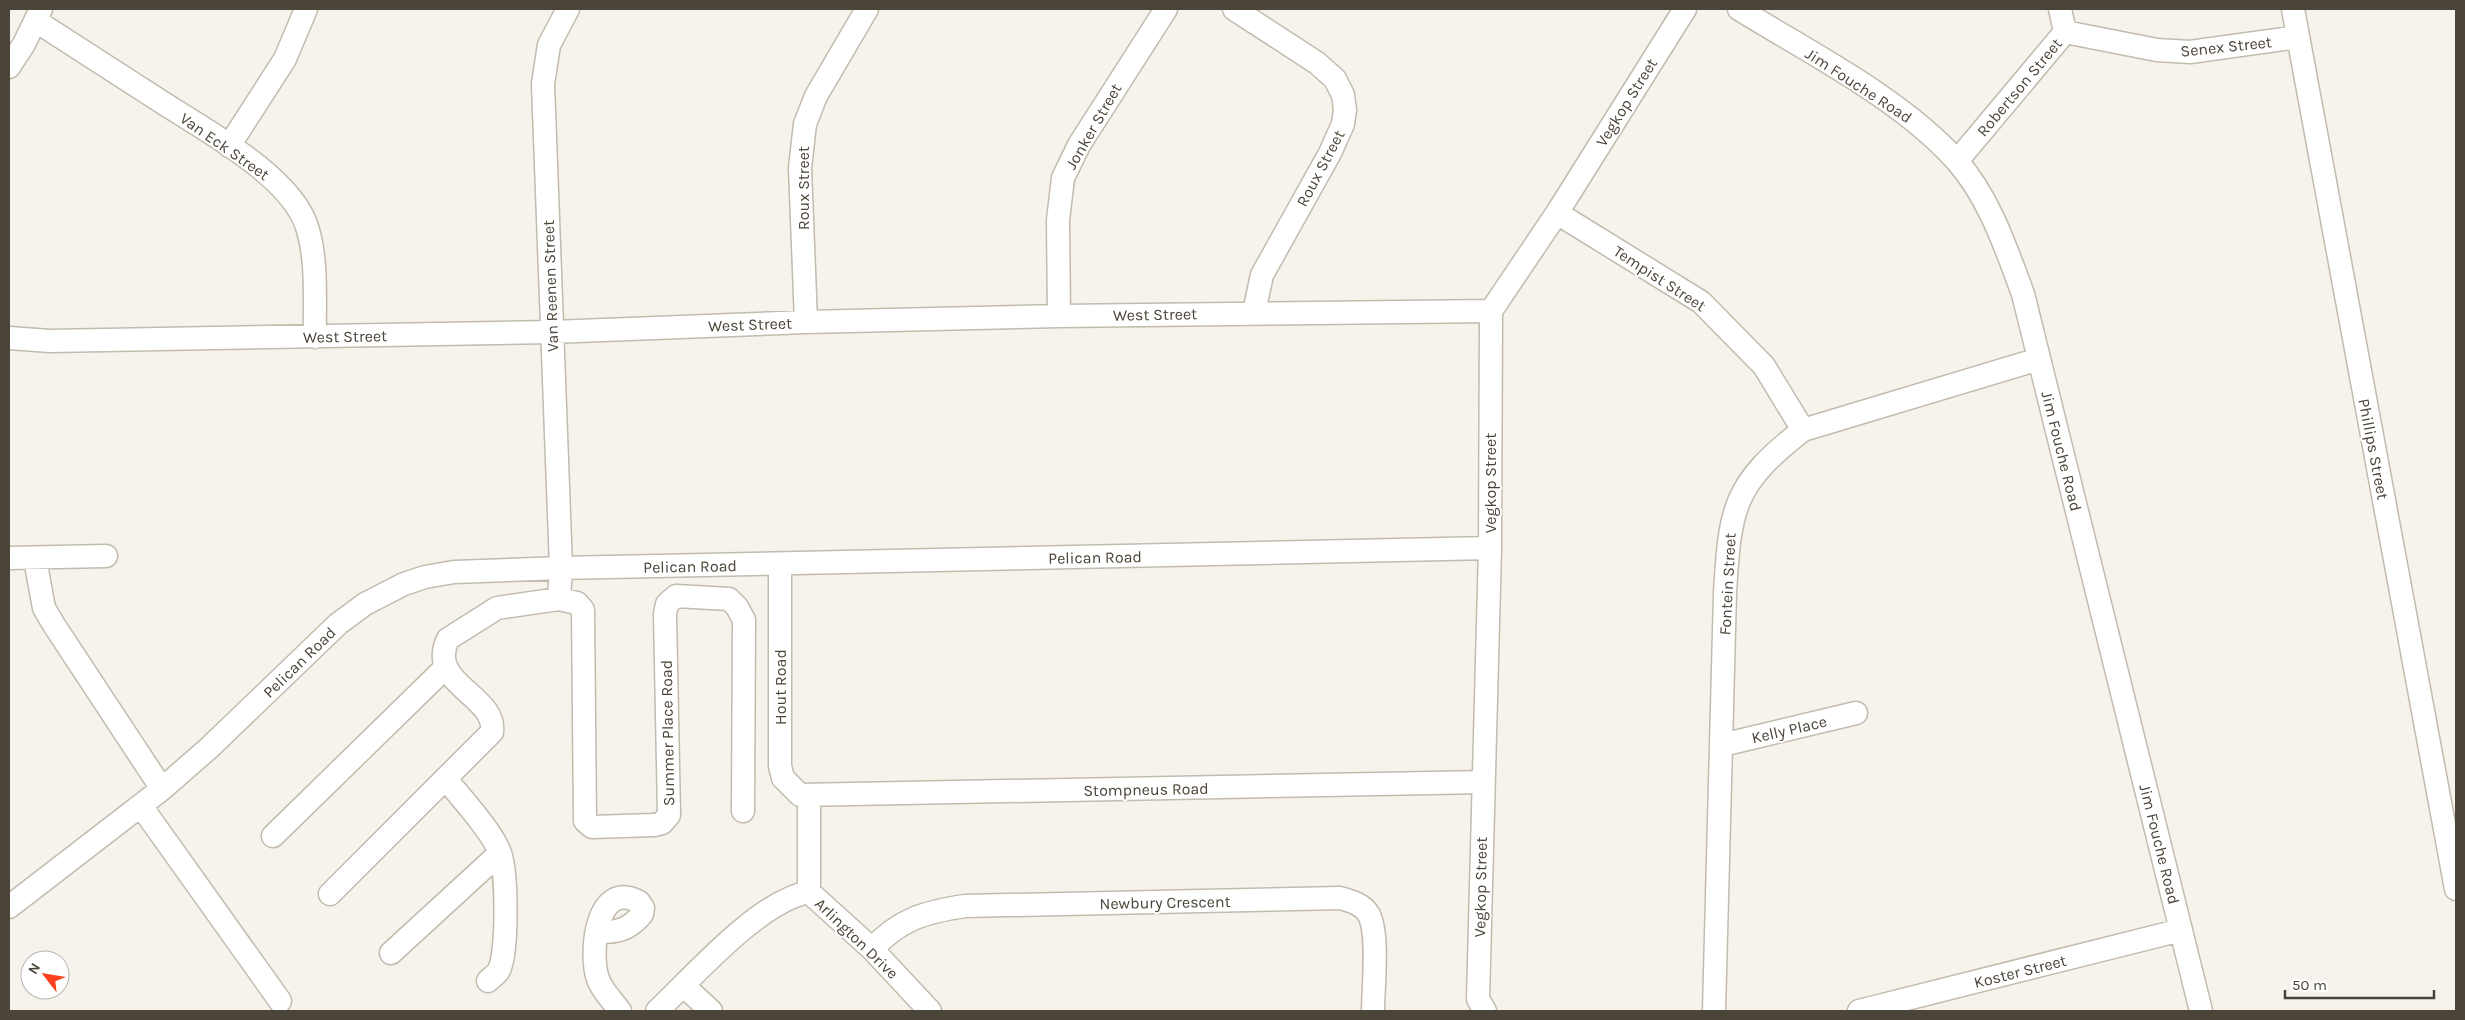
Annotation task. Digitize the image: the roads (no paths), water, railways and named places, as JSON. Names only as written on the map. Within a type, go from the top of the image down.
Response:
[{"type":"street","points":[[229,146],[285,60],[306,9]]},
{"type":"street","name":"Van Reenen Street","points":[[561,568],[543,84],[548,45],[568,9]]},
{"type":"street","name":"Roux Street","points":[[806,322],[800,168],[805,124],[816,96],[867,9]]},
{"type":"street","name":"Jonker Street","points":[[1059,316],[1058,220],[1063,178],[1079,145],[1166,9]]},
{"type":"street","name":"Roux Street","points":[[1234,9],[1317,63],[1335,79],[1343,95],[1345,110],[1343,124],[1330,153],[1265,268],[1254,312]]},
{"type":"street","name":"Vegkop Street","points":[[1485,1011],[1478,999],[1490,548],[1491,311],[1557,213],[1685,9]]},
{"type":"street","name":"Jim Fouche Road","points":[[1739,9],[1900,109],[1956,161],[1977,192],[1999,231],[2023,294],[2201,1011]]},
{"type":"street","name":"Robertson Street","points":[[1956,161],[2065,32],[2060,9]]},
{"type":"street","name":"Phillips Street","points":[[2293,9],[2456,889]]},
{"type":"street","points":[[9,67],[38,15]]},
{"type":"street","name":"Van Eck Street","points":[[38,15],[229,146],[267,174],[287,193],[298,208],[307,226],[312,251],[315,337]]},
{"type":"street","name":"Senex Street","points":[[2065,32],[2157,50],[2190,52],[2298,38]]},
{"type":"street","name":"Tempist Street","points":[[1557,213],[1701,302],[1764,366],[1803,430]]},
{"type":"street","name":"West Street","points":[[9,338],[50,342],[552,332],[806,322],[1059,316],[1254,312],[1491,311]]},
{"type":"street","name":"Fontein Street","points":[[1714,1011],[1725,593],[1729,533],[1735,508],[1747,484],[1760,468],[1780,448],[1803,430],[2039,360]]},
{"type":"street","name":"Pelican Road","points":[[9,907],[141,806],[210,748],[338,624],[365,604],[387,591],[425,577],[454,572],[561,568],[1490,548]]},
{"type":"street","points":[[9,558],[35,559],[106,556]]},
{"type":"street","points":[[35,559],[42,598],[54,625],[162,789]]},
{"type":"street","name":"Hout Road","points":[[780,564],[780,766],[783,778],[788,785],[800,794],[809,796]]},
{"type":"street","points":[[558,599],[561,568]]},
{"type":"street","name":"Summer Place Road","points":[[446,667],[444,656],[448,639],[497,608],[558,599],[577,603],[583,610],[585,821],[592,827],[654,825],[662,823],[669,815],[665,614],[667,604],[676,596],[729,599],[737,607],[744,620],[743,812]]},
{"type":"street","points":[[273,836],[446,667],[455,680],[486,710],[493,725],[492,732],[330,894]]},
{"type":"street","name":"Kelly Place","points":[[1722,745],[1856,713]]},
{"type":"street","points":[[446,779],[492,839],[500,853],[506,887],[505,934],[499,970],[488,981]]},
{"type":"street","name":"Stompneus Road","points":[[809,796],[1483,782]]},
{"type":"street","name":"Arlington Drive","points":[[809,796],[808,892],[872,949],[928,1011]]},
{"type":"street","points":[[141,806],[280,1001]]},
{"type":"street","points":[[391,953],[500,853]]},
{"type":"street","points":[[657,1011],[754,919],[793,895],[808,892]]},
{"type":"street","name":"Newbury Crescent","points":[[872,949],[888,932],[912,918],[931,911],[965,906],[1340,898],[1352,901],[1362,907],[1369,915],[1374,945],[1373,1011]]},
{"type":"street","name":"Koster Street","points":[[1859,1011],[1929,1003],[2181,930]]},
{"type":"street","points":[[598,931],[595,967],[598,980],[620,1011]]},
{"type":"street","points":[[684,986],[711,1011]]}]
